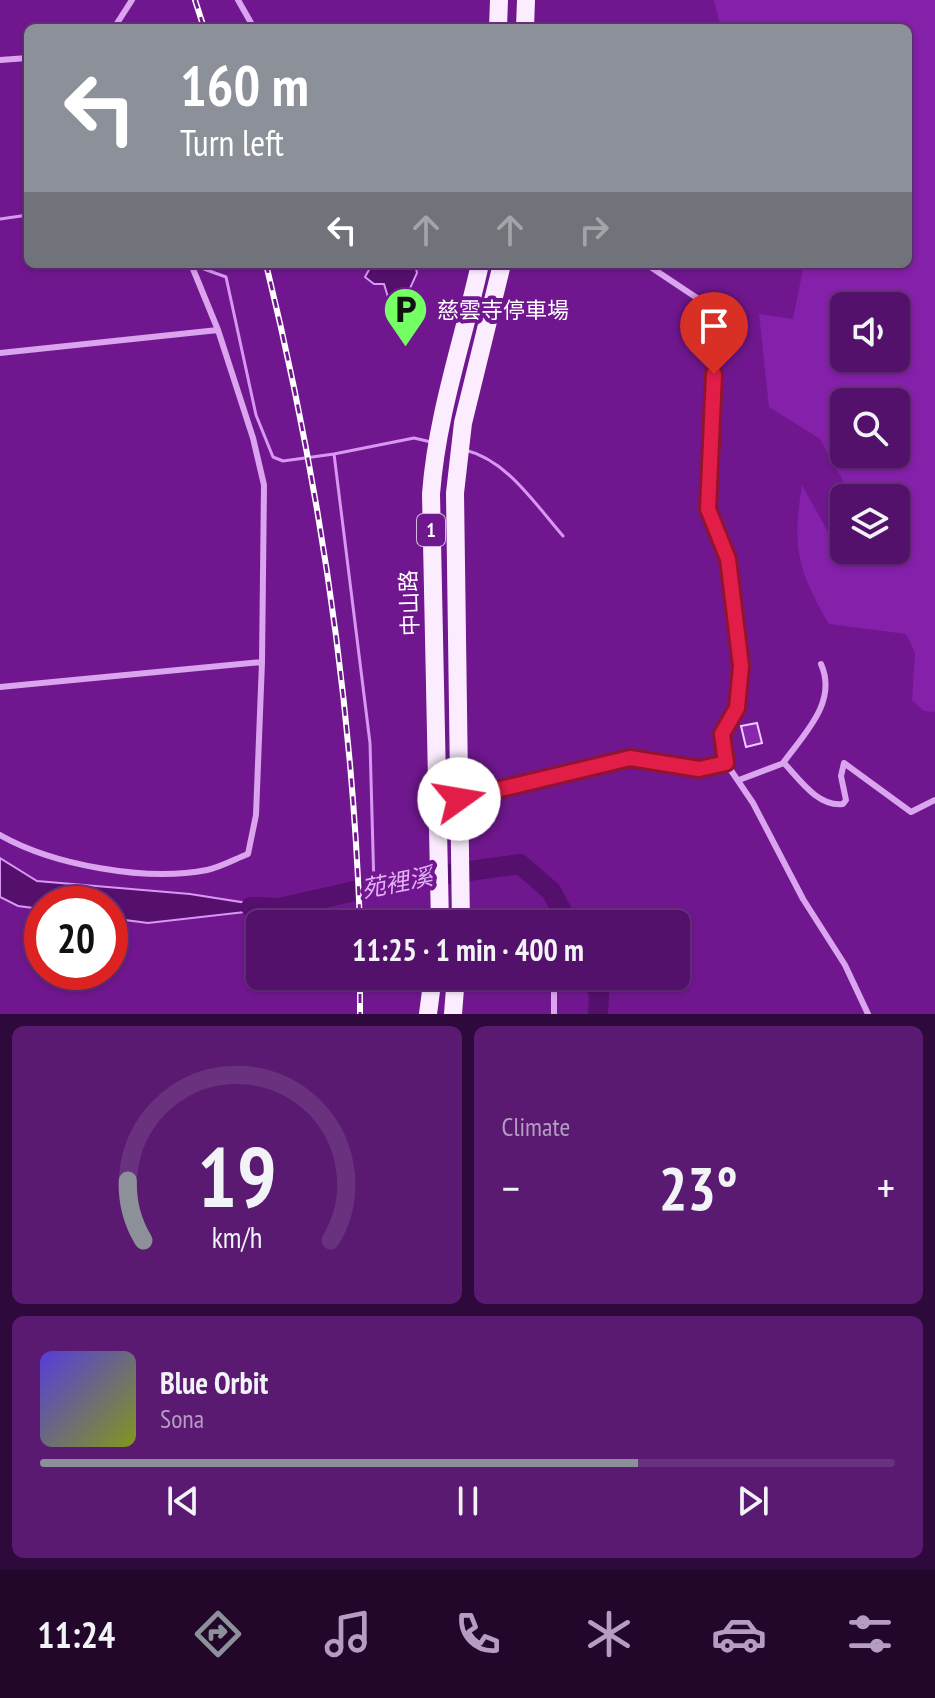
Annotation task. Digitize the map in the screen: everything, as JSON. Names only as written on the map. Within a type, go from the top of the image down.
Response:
[{"type":"main road","points":[[498,24],[499,0]]},
{"type":"main road","points":[[525,24],[526,0]]},
{"type":"main road","name":"中山路","points":[[436,802],[431,576],[434,449],[479,268]]},
{"type":"main road","name":"1","points":[[461,910],[455,493],[463,423],[502,268]]},
{"type":"main road","name":"1","points":[[436,802],[440,910]]},
{"type":"main road","points":[[428,1014],[431,990]]},
{"type":"main road","points":[[453,1014],[455,990]]},
{"type":"lane","points":[[117,24],[132,0]]},
{"type":"lane","points":[[238,0],[252,24]]},
{"type":"lane","points":[[0,60],[24,58]]},
{"type":"lane","points":[[0,835],[63,862],[136,872],[207,870],[248,854],[256,815],[264,485],[253,438],[218,330],[193,268]]},
{"type":"lane","points":[[652,268],[700,300],[714,343],[708,509],[728,559],[741,666],[737,708],[722,734],[726,763],[739,780],[803,899],[845,965],[868,1014]]},
{"type":"lane","points":[[0,353],[218,330]]},
{"type":"lane","points":[[0,687],[262,662]]},
{"type":"lane","points":[[739,780],[783,763],[807,730],[829,688],[821,664]]},
{"type":"lane","points":[[436,802],[630,758],[699,769],[726,763]]},
{"type":"lane","points":[[783,763],[814,795],[831,805],[846,800],[841,776],[844,763],[911,812],[935,800]]},
{"type":"lane","points":[[554,990],[554,1014]]},
{"type":"shaded area","points":[[714,0],[935,0],[935,712],[924,711],[912,700],[915,653],[906,634],[829,624],[810,588],[798,542],[802,485],[827,530],[830,530],[830,564],[910,564],[910,484],[845,484],[836,468],[910,468],[910,388],[830,388],[830,457],[820,439],[769,407],[759,314],[793,319],[803,268],[912,268],[912,24],[720,24]]},
{"type":"shaded area","points":[[370,268],[416,268],[417,273],[402,306],[392,310],[384,284],[374,284],[365,277]]},
{"type":"shaded area","points":[[0,858],[37,881],[96,886],[24,886],[24,907],[0,897]]},
{"type":"shaded area","points":[[128,889],[190,894],[279,908],[246,910],[148,923],[128,920]]},
{"type":"building","points":[[757,723],[762,743],[746,747],[741,726]]},
{"type":"waterway","points":[[0,219],[24,216]]},
{"type":"waterway","points":[[203,268],[226,277],[256,415],[273,457],[283,461],[334,454]]},
{"type":"waterway","points":[[374,887],[370,743],[334,454],[414,438],[431,442]]},
{"type":"waterway","points":[[465,450],[480,455],[507,473],[563,536]]},
{"type":"waterway","name":"苑裡溪","points":[[251,907],[279,908],[404,880],[520,864],[551,891],[561,910]]},
{"type":"waterway","name":"苑裡溪","points":[[597,990],[598,1014]]},
{"type":"railway","points":[[195,0],[203,24]]},
{"type":"railway","points":[[267,268],[302,427],[330,592],[349,758],[359,910]]},
{"type":"railway","points":[[360,990],[360,1014]]},
{"type":"place","name":"慈雲寺停車場","points":[[406,349]]},
{"type":"route","points":[[459,799],[630,758],[699,769],[726,763],[722,734],[737,708],[741,666],[728,559],[708,509],[714,374]]}]
